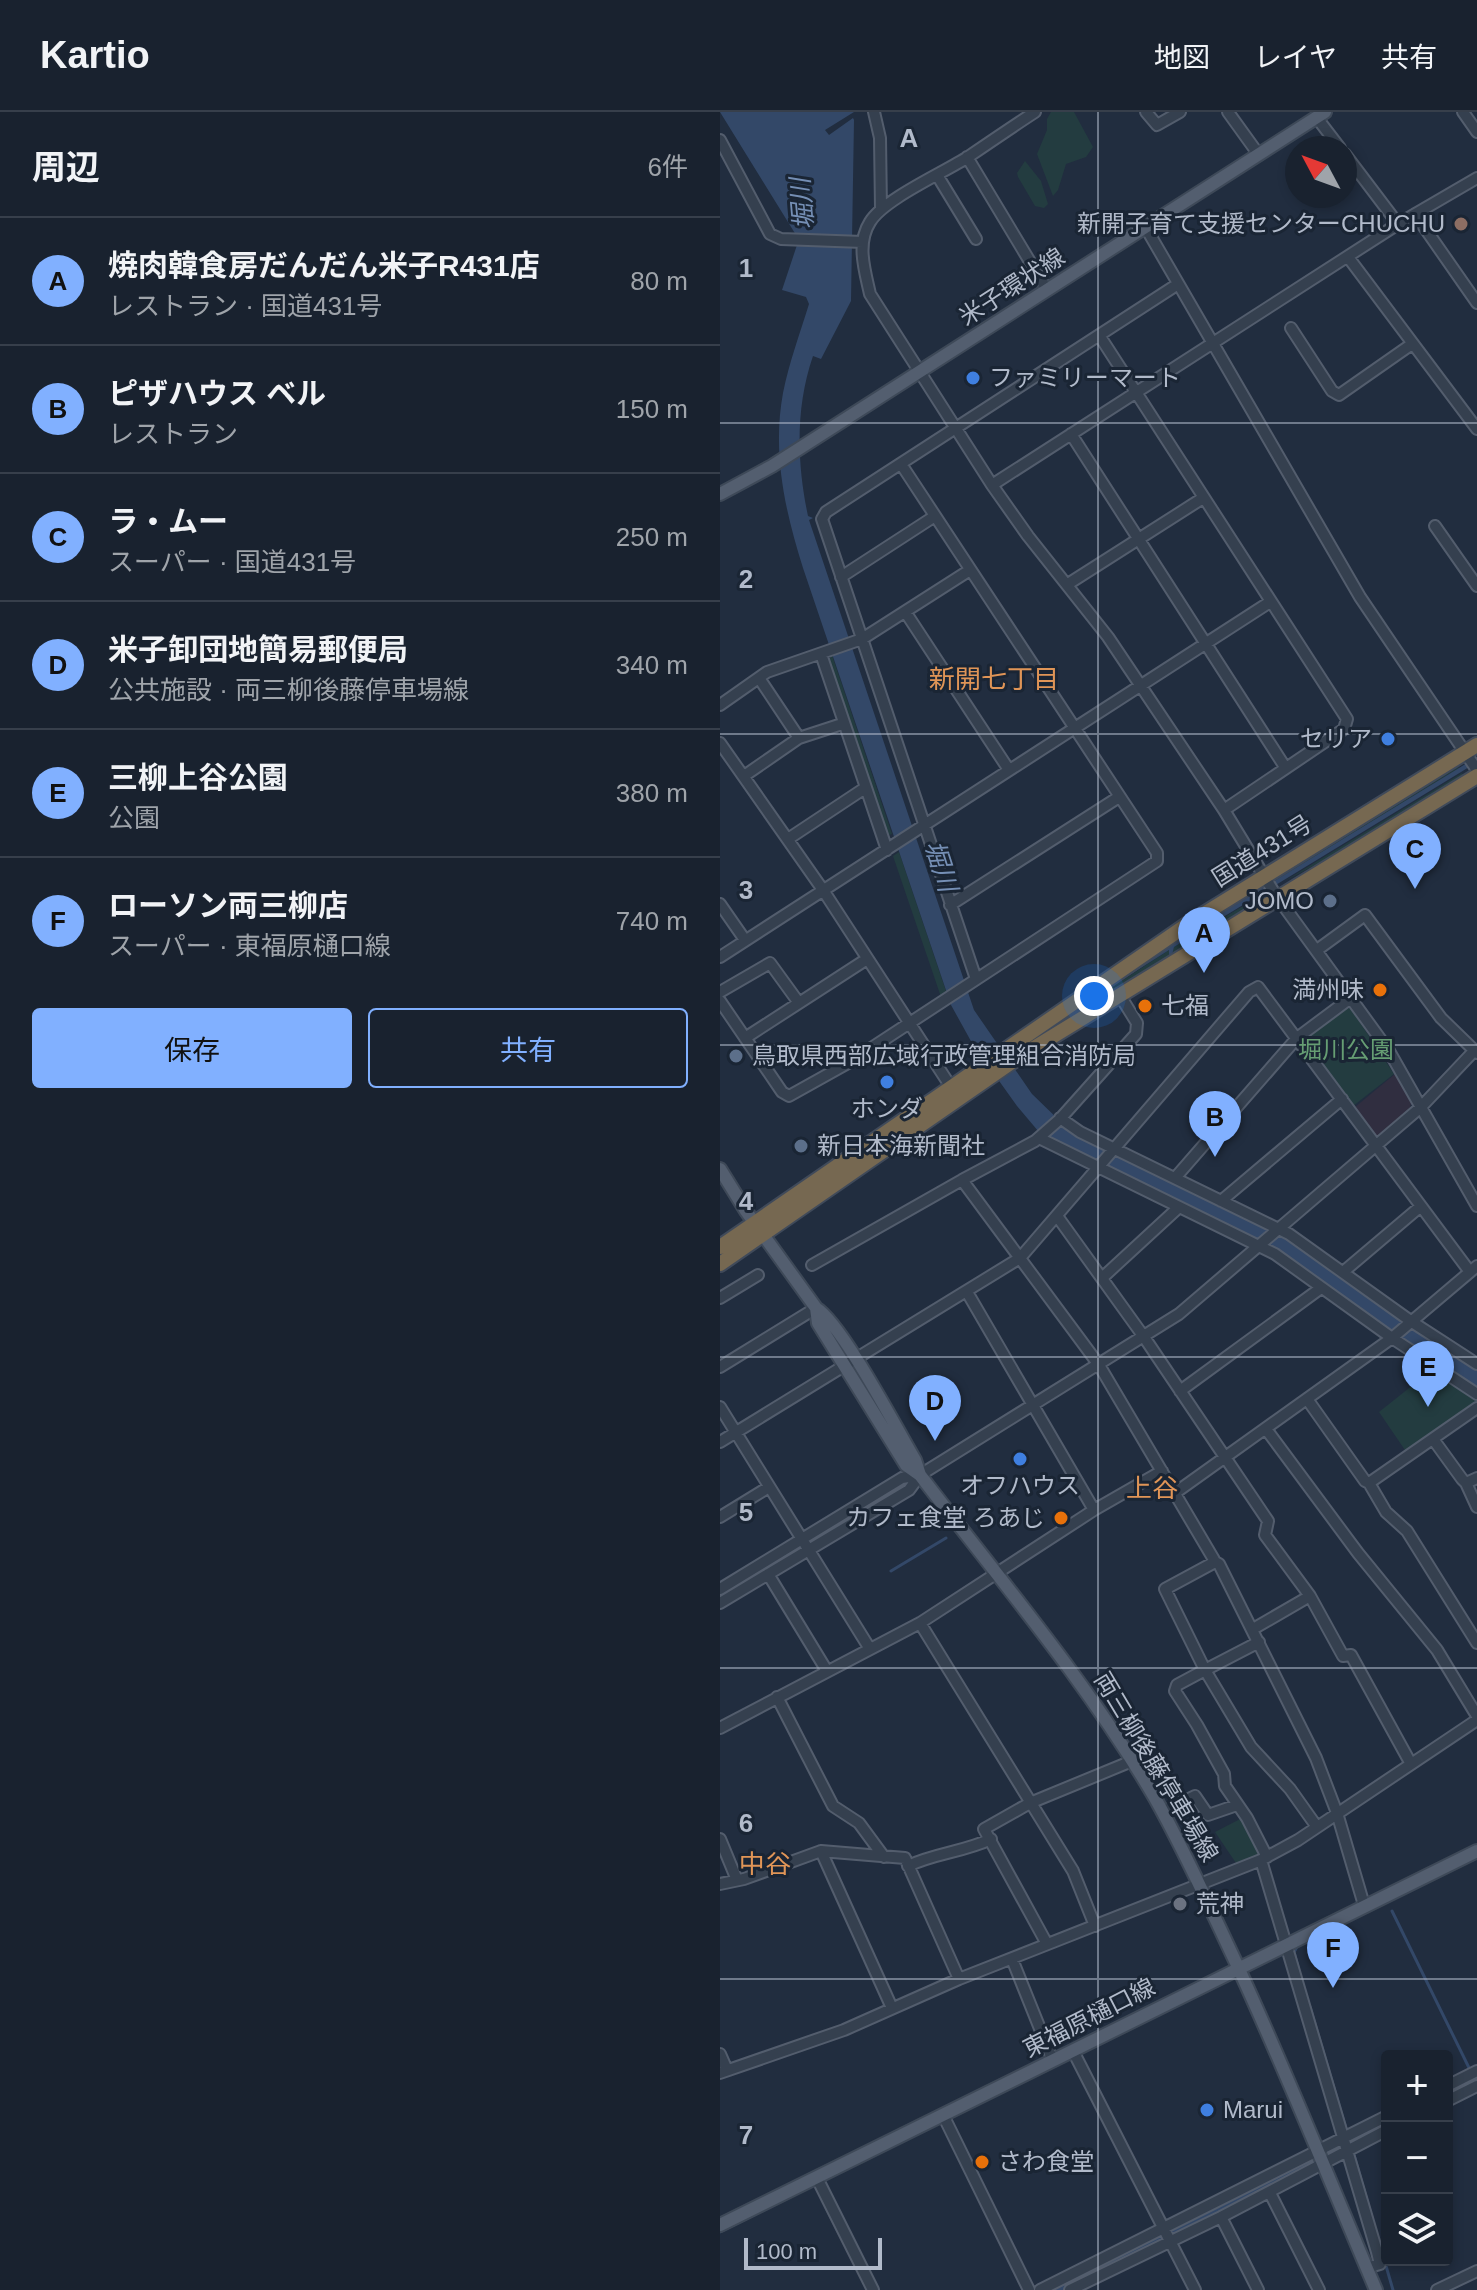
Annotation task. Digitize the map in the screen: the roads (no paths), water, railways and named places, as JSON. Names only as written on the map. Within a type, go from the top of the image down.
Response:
[{"type":"highway","name":"国道431号","points":[[720,1247],[759,1228],[1012,1053],[1191,922],[1470,751]]},
{"type":"highway","name":"国道431号","points":[[1012,1053],[1119,994],[1477,772]]},
{"type":"highway","name":"国道431号","points":[[720,1264],[759,1228],[951,1087],[983,1072]]},
{"type":"main road","name":"米子環状線","points":[[720,494],[772,466],[918,374],[1321,115]]},
{"type":"main road","points":[[720,1169],[759,1228]]},
{"type":"main road","name":"両三柳後藤停車場線","points":[[759,1228],[816,1308],[818,1323],[850,1363],[906,1465],[920,1475],[1090,1695],[1162,1812],[1200,1884],[1238,1968],[1376,2290]]},
{"type":"main road","name":"東福原樋口線","points":[[720,2225],[1477,1851]]},
{"type":"street","points":[[874,112],[880,138],[881,209]]},
{"type":"street","points":[[1035,112],[881,209],[858,242],[870,294],[918,374],[992,485],[1108,637],[1277,895],[1389,1051],[1474,1192],[1477,1206]]},
{"type":"street","points":[[1146,112],[1157,125],[1180,112]]},
{"type":"street","points":[[1228,112],[1259,155]]},
{"type":"street","points":[[1463,112],[1477,132]]},
{"type":"street","points":[[1321,115],[1333,136]]},
{"type":"street","points":[[720,140],[770,234],[781,239],[858,242]]},
{"type":"street","points":[[967,157],[1047,290]]},
{"type":"street","points":[[1357,170],[1398,224]]},
{"type":"street","points":[[937,175],[976,239]]},
{"type":"street","points":[[992,485],[1398,224],[1477,178]]},
{"type":"street","points":[[1415,214],[1477,303]]},
{"type":"street","points":[[1146,228],[1360,597],[1470,751],[1477,772]]},
{"type":"street","points":[[1348,257],[1477,429]]},
{"type":"street","points":[[973,982],[950,905],[920,829],[857,641],[841,577],[822,523],[823,516],[1178,284]]},
{"type":"street","points":[[1291,328],[1332,391],[1339,395],[1412,344]]},
{"type":"street","points":[[1099,335],[1347,719],[1344,729],[1224,810]]},
{"type":"street","points":[[1071,434],[1285,767]]},
{"type":"street","points":[[720,1001],[782,1092],[789,1096],[850,1062],[1157,861],[1157,853],[901,464]]},
{"type":"street","points":[[1068,584],[1203,498]]},
{"type":"street","points":[[841,577],[935,516]]},
{"type":"street","points":[[1435,526],[1477,586]]},
{"type":"street","points":[[1466,570],[1477,563]]},
{"type":"street","points":[[720,705],[767,672],[857,641],[970,570]]},
{"type":"street","points":[[720,957],[1270,602]]},
{"type":"street","points":[[906,613],[1009,770]]},
{"type":"street","points":[[825,652],[842,724],[889,848]]},
{"type":"street","points":[[759,678],[799,738]]},
{"type":"street","points":[[744,776],[799,738],[842,724]]},
{"type":"street","points":[[720,743],[823,890],[951,1087]]},
{"type":"street","points":[[788,839],[865,788]]},
{"type":"street","points":[[950,905],[1119,797]]},
{"type":"street","points":[[720,904],[745,940]]},
{"type":"street","points":[[720,1589],[902,1478],[920,1475],[1179,1314],[1421,1107],[1476,1052],[1441,1018],[1365,915],[1317,950]]},
{"type":"street","points":[[745,1038],[867,959]]},
{"type":"street","points":[[720,992],[770,963],[799,1003]]},
{"type":"street","points":[[720,1442],[1020,1258],[1254,988],[1260,988],[1421,1206],[1473,1269],[1392,1338],[1175,1493]]},
{"type":"street","points":[[812,1265],[1040,1137],[1138,1032],[1137,1023],[1119,994]]},
{"type":"street","points":[[1175,1178],[1297,1038],[1352,997]]},
{"type":"street","points":[[1221,1201],[1342,1099]]},
{"type":"street","points":[[1060,1119],[1080,1132],[1280,1229],[1477,1364]]},
{"type":"street","points":[[1040,1137],[1096,1168],[1275,1254],[1477,1394]]},
{"type":"street","points":[[962,1180],[1099,1365],[1219,1564],[1316,1758],[1337,1813],[1364,1905]]},
{"type":"street","points":[[1343,1272],[1421,1206]]},
{"type":"street","points":[[1102,1278],[1178,1208]]},
{"type":"street","points":[[1057,1216],[1144,1337],[1268,1521],[1265,1535],[1310,1596],[1343,1656],[1351,1655],[1411,1764]]},
{"type":"street","points":[[720,1298],[758,1275]]},
{"type":"street","points":[[1180,1391],[1321,1288]]},
{"type":"street","points":[[967,1292],[1094,1510]]},
{"type":"street","points":[[720,1367],[816,1308]]},
{"type":"street","points":[[1307,1399],[1369,1483],[1386,1512],[1407,1531],[1477,1643]]},
{"type":"street","points":[[720,1407],[870,1649]]},
{"type":"street","points":[[1369,1483],[1477,1408]]},
{"type":"street","points":[[720,2054],[724,2072],[844,2030],[959,1979],[1264,1858],[1317,1827],[1477,1718],[1437,1650],[1358,1553],[1266,1429]]},
{"type":"street","points":[[1433,1439],[1472,1480],[1477,1507]]},
{"type":"street","points":[[720,1728],[920,1623],[1094,1510],[1162,1471]]},
{"type":"street","points":[[720,1603],[909,1490],[920,1475]]},
{"type":"street","points":[[720,1517],[769,1487]]},
{"type":"street","points":[[1215,1562],[1165,1589],[1205,1670],[1251,1747],[1290,1789],[1317,1827]]},
{"type":"street","points":[[768,1574],[827,1671]]},
{"type":"street","points":[[1253,1629],[1310,1596]]},
{"type":"street","points":[[920,1623],[1073,1871],[1095,1926]]},
{"type":"street","points":[[1259,1642],[1177,1685],[1175,1691],[1197,1725],[1264,1858],[1286,1944],[1380,2264],[1366,2268]]},
{"type":"street","points":[[777,1697],[833,1806],[859,1823],[884,1857]]},
{"type":"street","points":[[1047,1944],[984,1829],[1030,1803],[1132,1761]]},
{"type":"street","points":[[1162,1812],[1195,1796],[1208,1815],[1237,1805]]},
{"type":"street","points":[[720,1839],[737,1880]]},
{"type":"street","points":[[908,1866],[931,1856],[970,1849],[991,1839]]},
{"type":"street","points":[[821,1851],[892,2008]]},
{"type":"street","points":[[720,1884],[821,1851],[905,1858],[959,1979]]},
{"type":"street","points":[[1012,1959],[1053,2061]]},
{"type":"street","points":[[1073,2051],[1195,2290]]},
{"type":"street","points":[[1453,2083],[1477,2071]]},
{"type":"street","points":[[1453,2098],[1477,2086]]},
{"type":"street","points":[[943,2115],[1029,2290]]},
{"type":"street","points":[[1040,2290],[1164,2229],[1319,2159],[1381,2120]]},
{"type":"street","points":[[1347,2144],[1381,2132]]},
{"type":"street","points":[[1070,2290],[1270,2193],[1319,2159]]},
{"type":"street","points":[[817,2178],[873,2290]]},
{"type":"street","points":[[1270,2193],[1319,2290]]},
{"type":"street","points":[[1221,2217],[1258,2290]]},
{"type":"street","points":[[1437,2290],[1477,2271]]},
{"type":"water","name":"堀川","points":[[720,112],[854,112],[825,130],[829,135],[854,120],[851,301],[821,359],[813,356],[807,376],[800,436],[802,476],[808,516],[813,518],[809,520],[974,1010],[1032,1094],[1063,1124],[1287,1236],[1477,1369],[1477,1389],[1385,1329],[1275,1248],[1270,1249],[1044,1138],[972,1043],[951,1005],[803,568],[786,503],[780,460],[780,415],[788,371],[809,304],[806,297],[782,290],[797,245],[796,235]]},
{"type":"water","points":[[1477,757],[1477,762],[1174,947],[1172,955],[1169,955],[1169,950],[1064,1017],[1179,939]]},
{"type":"waterway","points":[[891,1571],[946,1538]]},
{"type":"waterway","points":[[1392,1911],[1475,2080]]},
{"type":"waterway","points":[[1298,1945],[1294,1952],[1298,1967]]},
{"type":"waterway","points":[[1310,2007],[1347,2132]]},
{"type":"waterway","points":[[1453,2091],[1477,2079]]},
{"type":"waterway","points":[[1056,2290],[1381,2126]]},
{"type":"waterway","points":[[1354,2155],[1374,2225]]},
{"type":"waterway","points":[[720,2232],[796,2194]]},
{"type":"waterway","points":[[1386,2266],[1393,2290]]},
{"type":"place","name":"新開子育て支援センターCHUCHU","points":[[1461,224]]},
{"type":"place","name":"ファミリーマート","points":[[973,378]]},
{"type":"place","name":"セリア","points":[[1388,739]]},
{"type":"place","name":"ラ・ムー","points":[[1415,889]]},
{"type":"place","name":"JOMO","points":[[1330,901]]},
{"type":"place","name":"焼肉韓食房だんだん米子R431店","points":[[1204,973]]},
{"type":"place","name":"満州味","points":[[1380,990]]},
{"type":"place","name":"七福","points":[[1145,1006]]},
{"type":"place","name":"鳥取県西部広域行政管理組合消防局","points":[[736,1056]]},
{"type":"place","name":"ホンダ","points":[[887,1082]]},
{"type":"place","name":"新日本海新聞社","points":[[801,1146]]},
{"type":"place","name":"ピザハウス ベル","points":[[1215,1157]]},
{"type":"place","name":"三柳上谷公園","points":[[1428,1407]]},
{"type":"place","name":"米子卸団地簡易郵便局","points":[[935,1441]]},
{"type":"place","name":"オフハウス","points":[[1020,1459]]},
{"type":"place","name":"カフェ食堂 ろあじ","points":[[1061,1518]]},
{"type":"place","name":"荒神","points":[[1180,1904]]},
{"type":"place","name":"ローソン両三柳店","points":[[1333,1988]]},
{"type":"place","name":"Marui","points":[[1207,2110]]},
{"type":"place","name":"さわ食堂","points":[[982,2162]]},
{"type":"district","name":"新開七丁目","points":[[994,679]]},
{"type":"district","name":"上谷","points":[[1152,1488]]},
{"type":"district","name":"中谷","points":[[765,1864]]},
{"type":"park label","name":"堀川公園","points":[[1346,1050]]}]
